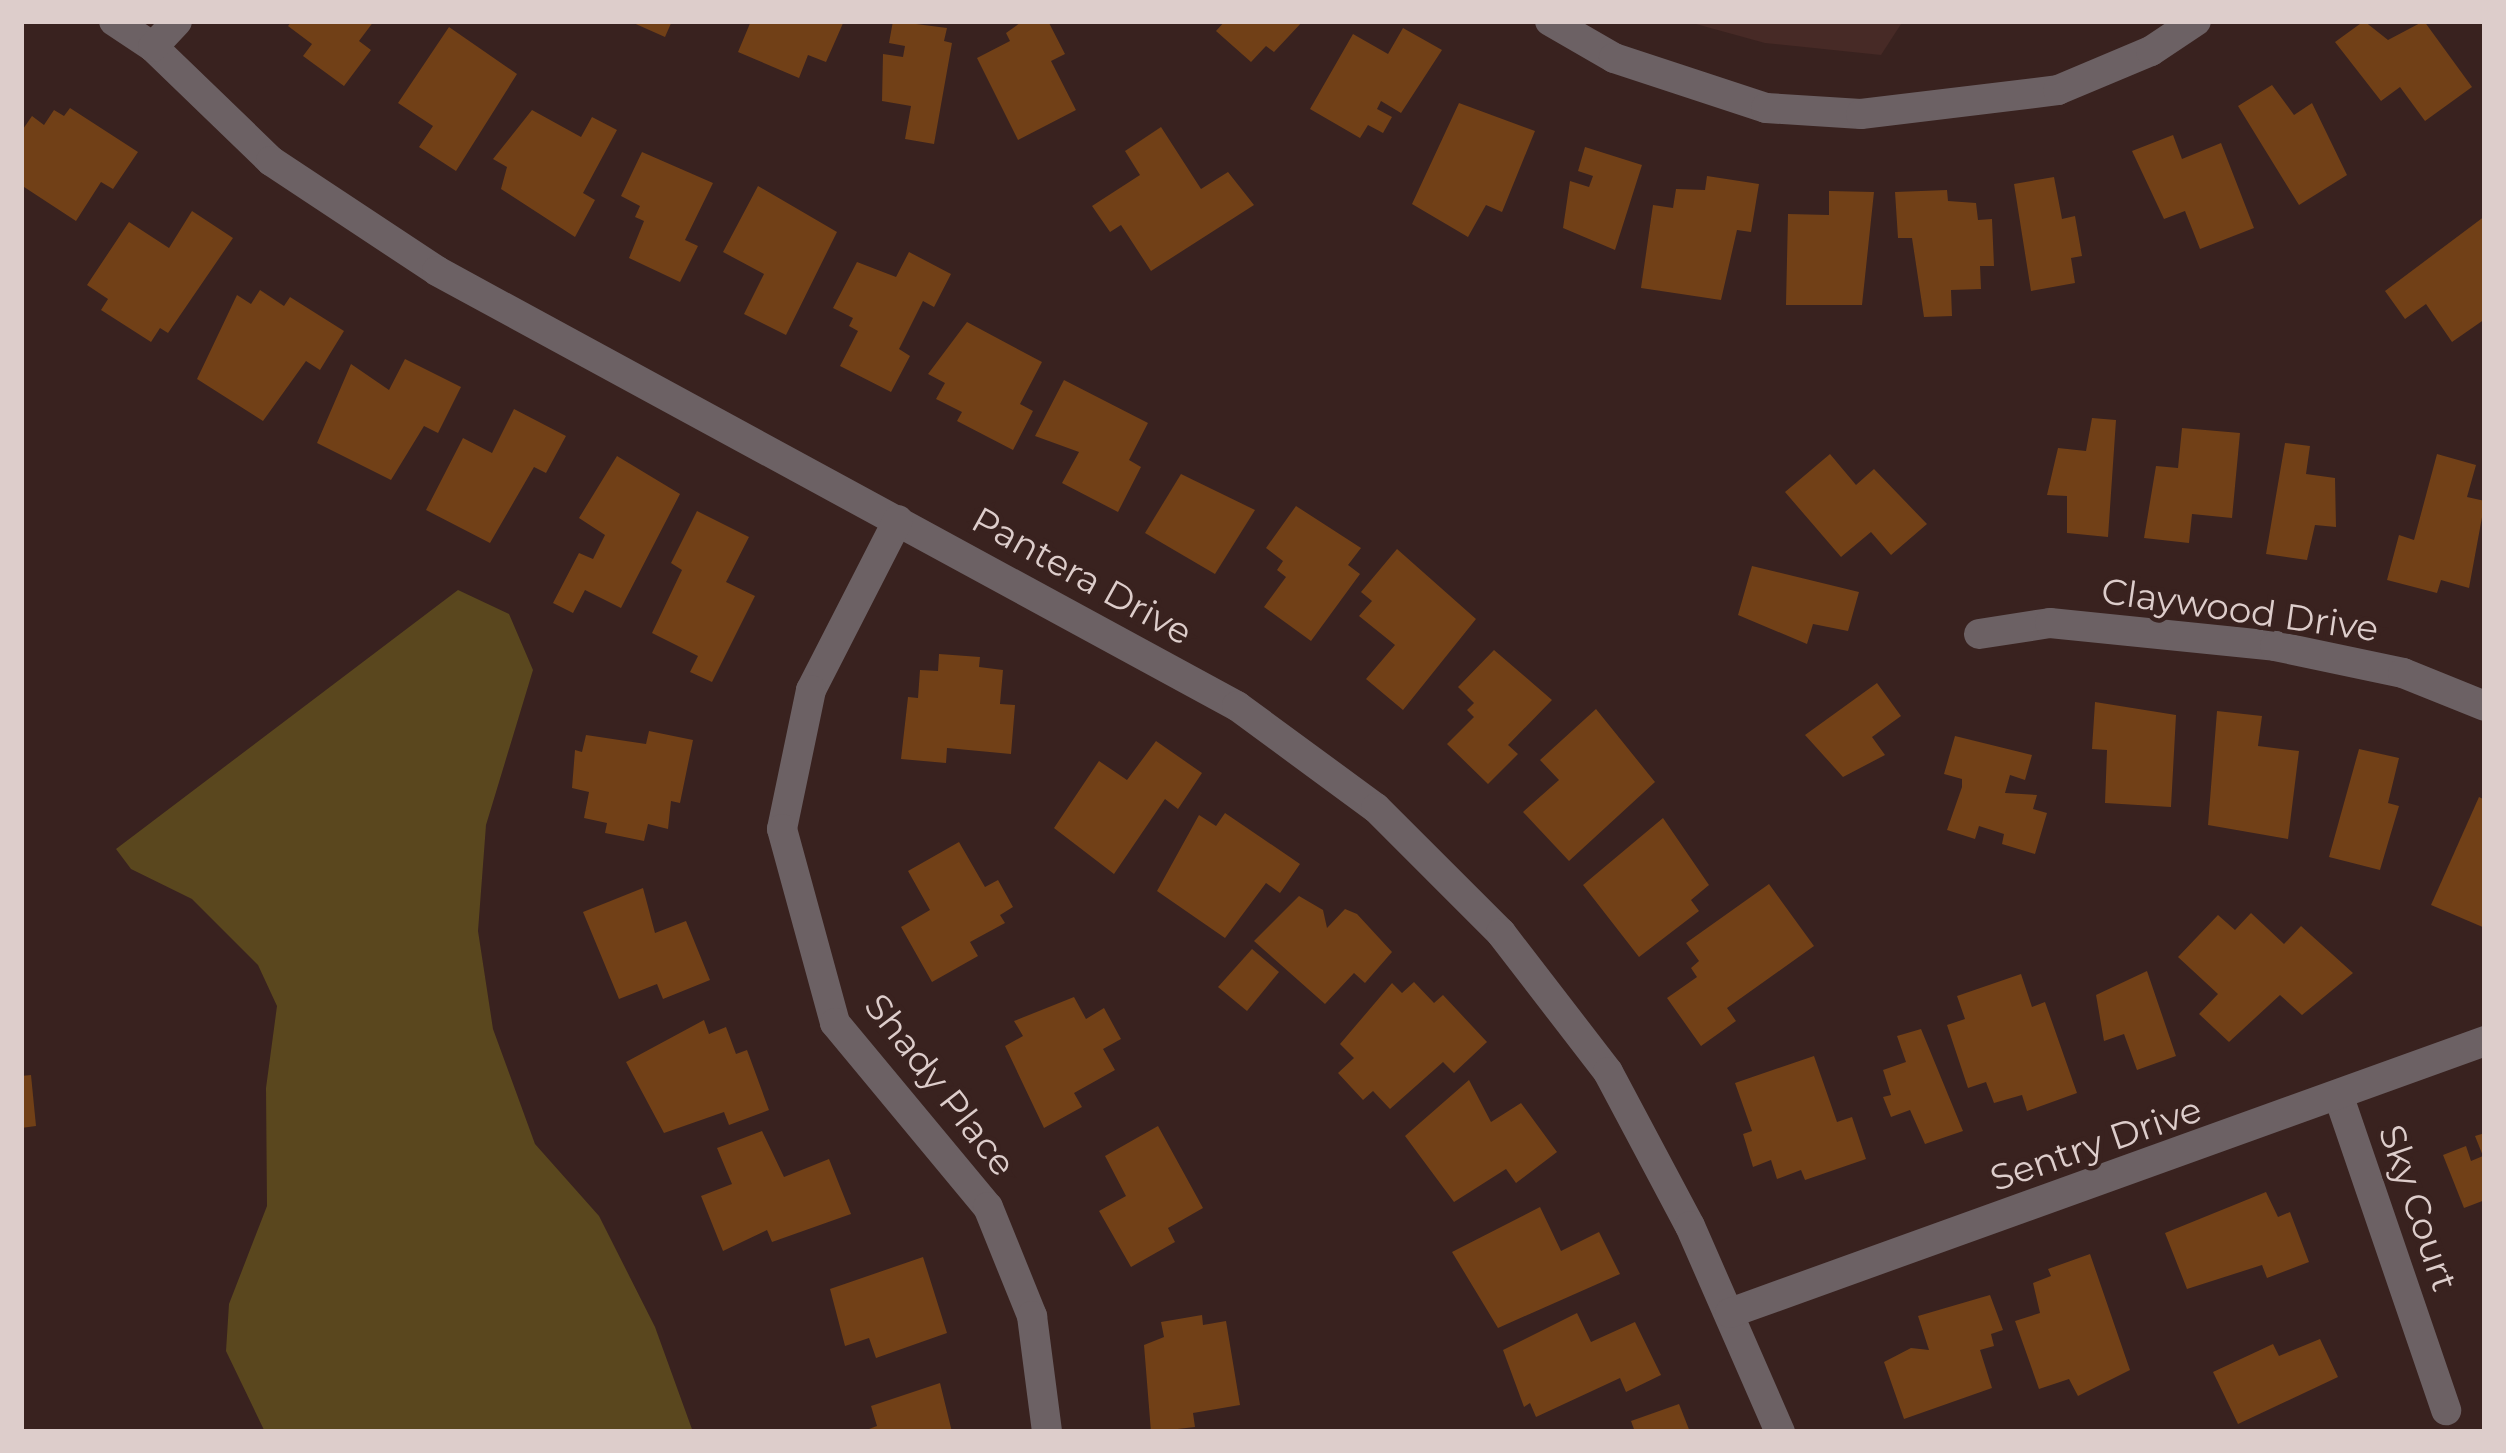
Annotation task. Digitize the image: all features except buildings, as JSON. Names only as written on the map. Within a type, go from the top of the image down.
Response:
[{"type":"street","name":"Pantera Drive","points":[[114,21],[153,47],[271,161],[437,271],[1237,706],[1376,808],[1501,933],[1607,1072],[1730,1313],[1780,1432]]},
{"type":"street","points":[[153,47],[177,21]]},
{"type":"street","points":[[1550,21],[1614,58],[1766,108],[1862,114],[2058,90],[2151,52],[2196,21]]},
{"type":"street","name":"Shady Place","points":[[898,520],[812,690],[782,830],[836,1023],[988,1207],[1032,1316],[1047,1432]]},
{"type":"street","name":"Claywood Drive","points":[[1979,634],[2050,623],[2275,646],[2403,673],[2485,706]]},
{"type":"street","name":"Sentry Drive","points":[[1730,1313],[2340,1100],[2485,1042]]},
{"type":"street","name":"Sky Court","points":[[2340,1100],[2446,1410]]},
{"type":"shaded area","points":[[1685,21],[1903,21],[1881,55],[1765,43]]},
{"type":"shaded area","points":[[458,590],[509,614],[533,670],[486,825],[478,931],[493,1029],[535,1144],[599,1216],[655,1327],[693,1432],[265,1432],[226,1351],[229,1304],[267,1206],[266,1088],[277,1006],[258,965],[192,899],[131,869],[116,849]]}]
